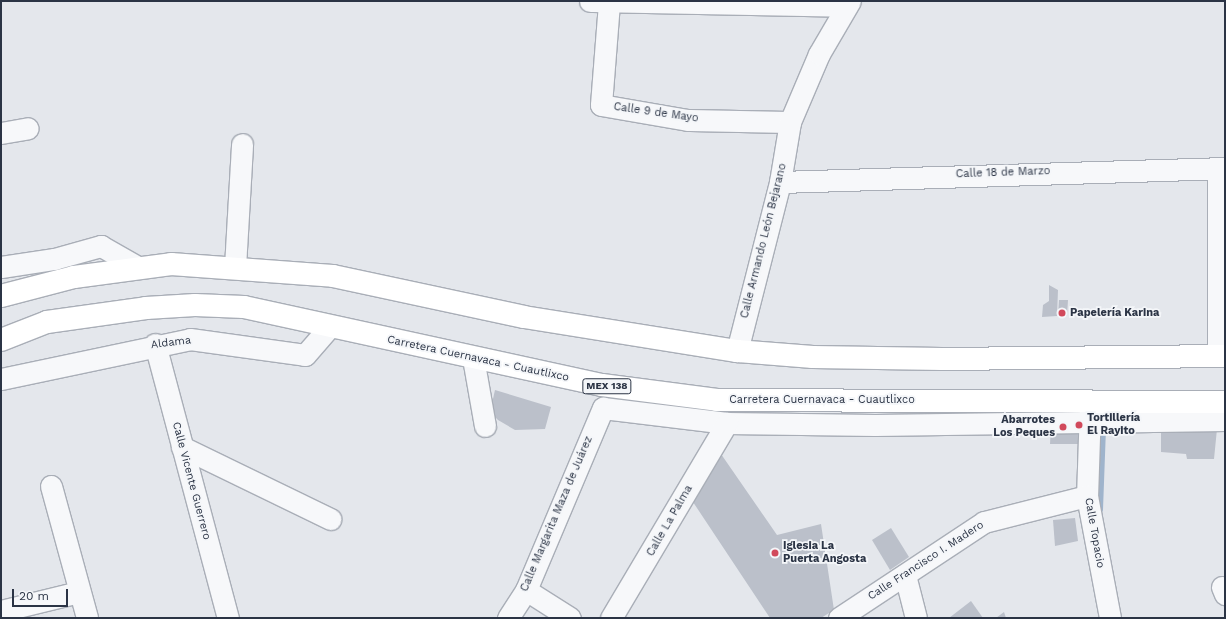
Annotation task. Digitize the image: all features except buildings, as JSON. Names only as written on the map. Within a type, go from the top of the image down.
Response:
[{"type":"main road","points":[[1,296],[29,287],[136,266],[235,267],[333,276],[524,317],[737,351],[813,357],[942,359],[1221,356]]},
{"type":"main road","name":"Carretera Cuernavaca - Cuautlixco","points":[[1,340],[47,322],[195,304],[244,307],[602,385],[717,400],[1090,410],[1225,402]]},
{"type":"street","name":"Calle 9 de Mayo","points":[[790,122],[688,120],[601,105],[600,2],[848,3]]},
{"type":"street","name":"Calle Armando León Bejarano","points":[[737,351],[780,182],[790,122],[819,54],[848,3]]},
{"type":"street","points":[[1,133],[28,128]]},
{"type":"street","points":[[235,267],[242,144]]},
{"type":"street","name":"Calle 18 de Marzo","points":[[780,182],[1222,168]]},
{"type":"street","points":[[1221,356],[1222,168]]},
{"type":"street","points":[[1,267],[54,259],[101,246],[136,266]]},
{"type":"street","name":"Aldama","points":[[1,379],[155,344],[190,339],[305,355],[330,326]]},
{"type":"street","name":"Calle Vicente Guerrero","points":[[155,344],[228,618]]},
{"type":"street","points":[[473,358],[484,426]]},
{"type":"street","name":"Calle Margarita Maza de Juárez","points":[[508,618],[526,590],[603,408],[727,423]]},
{"type":"street","points":[[727,423],[875,425],[1090,410],[1225,420]]},
{"type":"street","name":"Calle Topacio","points":[[1090,410],[1087,496],[1110,618]]},
{"type":"street","name":"Calle La Palma","points":[[611,618],[727,423]]},
{"type":"street","points":[[182,447],[330,519]]},
{"type":"street","points":[[51,486],[87,618]]},
{"type":"street","name":"Calle Francisco I. Madero","points":[[839,618],[984,522],[1087,496]]},
{"type":"street","points":[[905,575],[916,618]]},
{"type":"street","points":[[526,590],[570,618]]},
{"type":"street","points":[[1,611],[80,592]]},
{"type":"waterway","points":[[1100,510],[1103,428]]},
{"type":"place","name":"Papelería Karina","points":[[1062,313]]},
{"type":"place","name":"Tortillería El Rayito","points":[[1079,425]]},
{"type":"place","name":"Abarrotes Los Peques","points":[[1063,427]]},
{"type":"place","name":"Iglesia La Puerta Angosta","points":[[775,553]]}]
